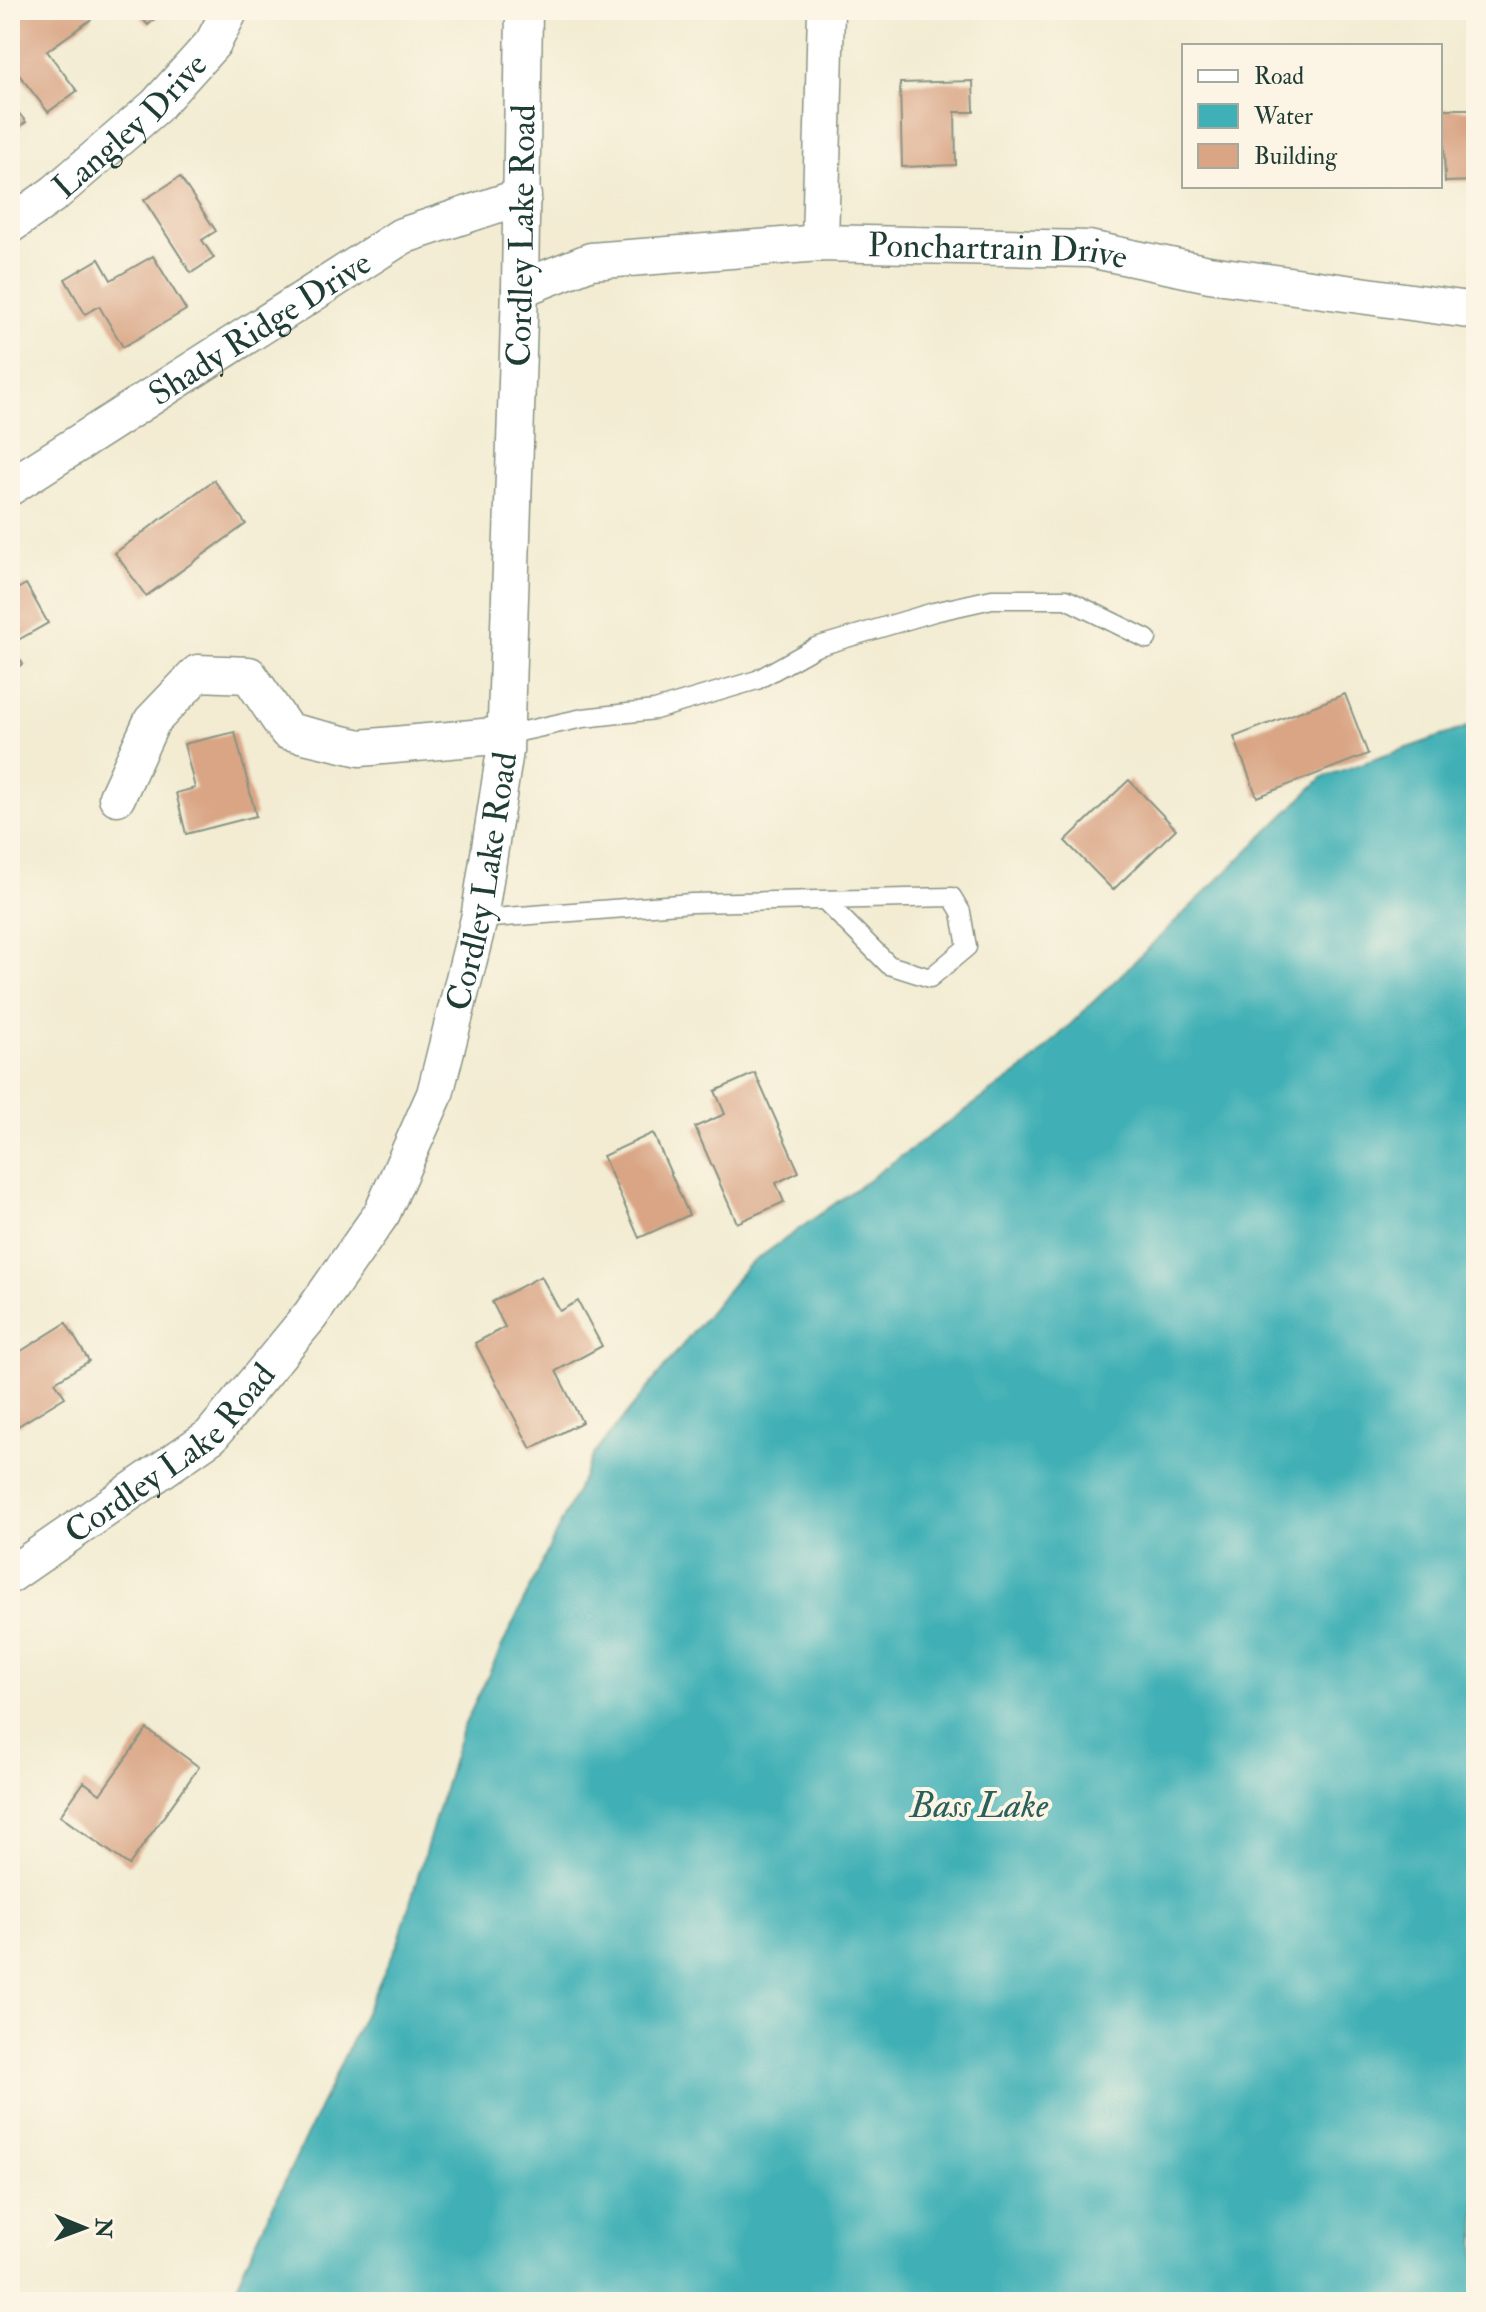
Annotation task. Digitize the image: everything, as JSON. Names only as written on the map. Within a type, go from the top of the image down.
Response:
[{"type":"street","name":"Langley Drive","points":[[10,225],[55,193],[156,106],[213,43],[230,10]]},
{"type":"street","name":"Cordley Lake Road","points":[[10,1575],[211,1436],[310,1316],[382,1213],[435,1094],[479,919],[506,735],[523,196],[524,10]]},
{"type":"street","points":[[820,243],[826,10]]},
{"type":"street","name":"Shady Ridge Drive","points":[[10,487],[402,236],[523,196]]},
{"type":"street","name":"Ponchartrain Drive","points":[[520,289],[591,261],[820,243],[1089,249],[1209,274],[1476,311]]},
{"type":"street","points":[[117,797],[152,721],[198,673],[249,675],[287,731],[360,748],[506,735]]},
{"type":"lane","points":[[506,735],[583,718],[655,710],[757,680],[816,647],[934,612],[992,599],[1066,599],[1147,639]]},
{"type":"lane","points":[[479,919],[692,903],[952,897],[961,912],[967,947],[930,978],[889,965],[825,901]]},
{"type":"water","name":"Bass Lake","points":[[1476,724],[1476,2302],[232,2302],[244,2267],[398,1943],[461,1732],[594,1454],[746,1267],[1029,1065],[1323,777]]},
{"type":"building","points":[[10,10],[87,10],[93,18],[47,51],[77,91],[48,112],[10,63]]},
{"type":"building","points":[[135,10],[164,10],[148,25]]},
{"type":"building","points":[[973,81],[974,112],[955,112],[956,165],[902,167],[900,83]]},
{"type":"building","points":[[10,102],[26,122],[10,134]]},
{"type":"building","points":[[1443,109],[1476,109],[1476,181],[1445,182]]},
{"type":"building","points":[[180,177],[216,231],[202,240],[214,258],[191,273],[144,200]]},
{"type":"building","points":[[153,256],[186,310],[123,347],[99,306],[85,314],[65,279],[99,259],[111,280]]},
{"type":"building","points":[[214,480],[246,524],[146,596],[115,553]]},
{"type":"building","points":[[26,584],[48,623],[11,644],[23,664],[10,671],[10,593]]},
{"type":"building","points":[[1345,694],[1368,754],[1257,797],[1234,737]]},
{"type":"building","points":[[235,732],[256,816],[186,834],[176,793],[195,788],[184,744]]},
{"type":"building","points":[[1129,780],[1176,829],[1113,890],[1065,841]]},
{"type":"building","points":[[755,1073],[799,1172],[776,1183],[784,1202],[737,1223],[695,1127],[725,1114],[715,1091]]},
{"type":"building","points":[[653,1133],[689,1215],[639,1238],[603,1156]]},
{"type":"building","points":[[541,1276],[560,1311],[578,1301],[602,1346],[556,1371],[582,1422],[531,1449],[475,1343],[505,1327],[492,1302]]},
{"type":"building","points":[[66,1323],[89,1361],[55,1382],[65,1397],[10,1431],[10,1358]]},
{"type":"building","points":[[147,1729],[199,1767],[129,1865],[60,1816],[84,1782],[100,1794]]}]
